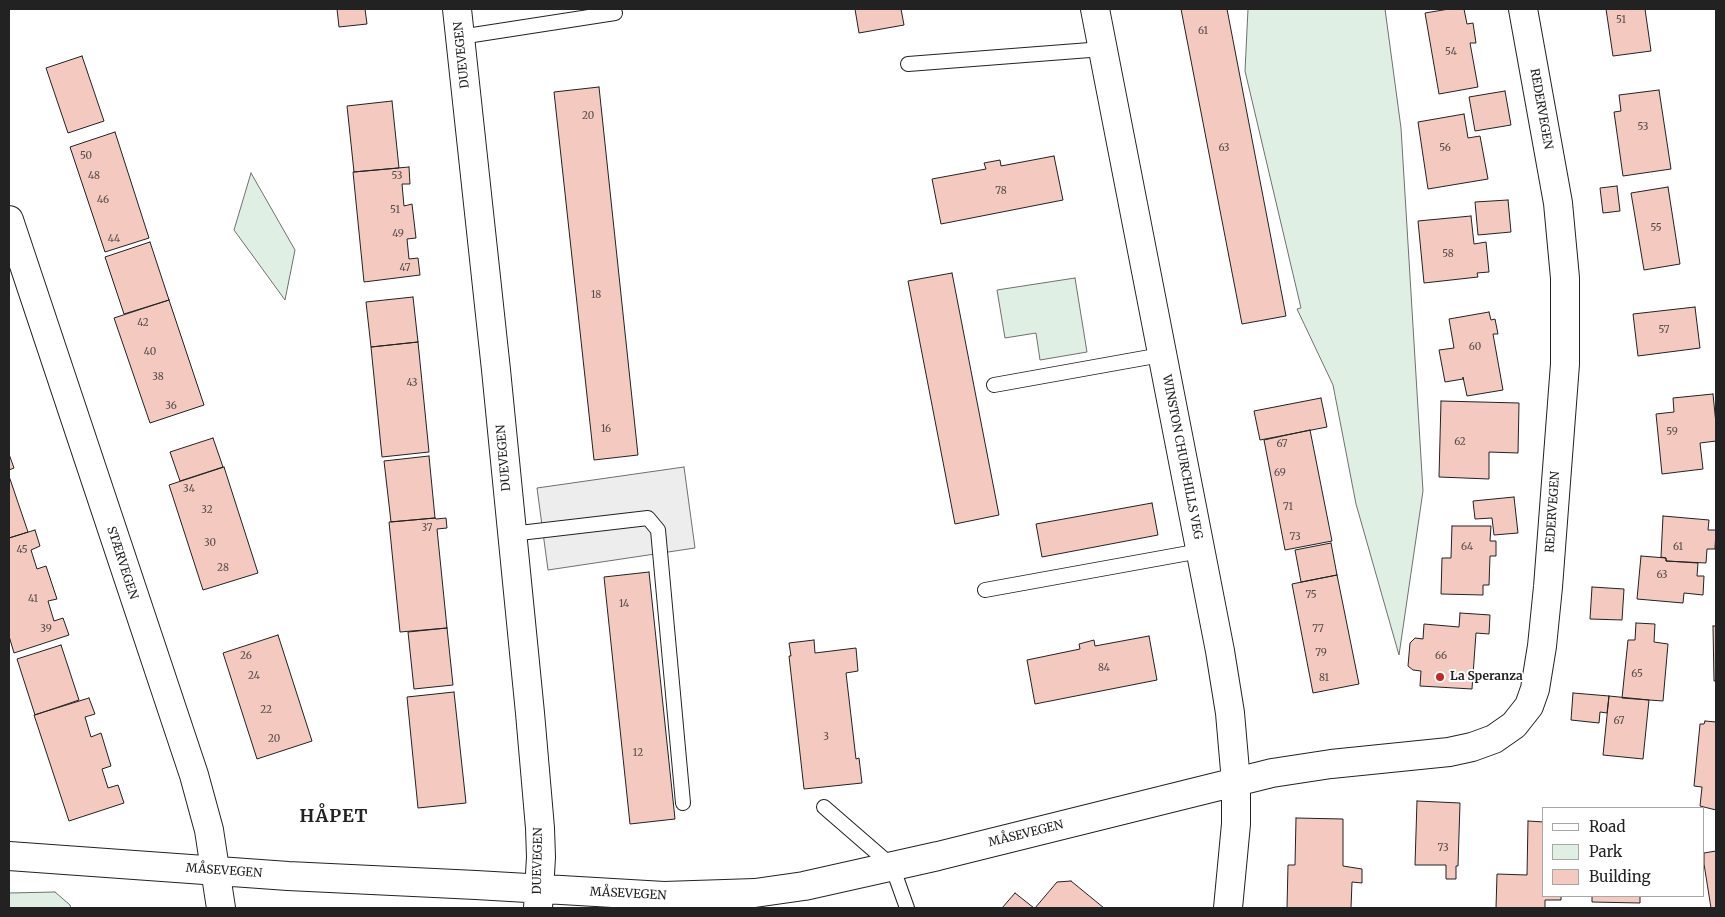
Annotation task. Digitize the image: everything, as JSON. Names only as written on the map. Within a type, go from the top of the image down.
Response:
[{"type":"street","name":"DUEVEGEN","points":[[457,9],[529,703],[540,828],[541,857],[538,899]]},
{"type":"street","name":"WINSTON CHURCHILLS VEG","points":[[1095,9],[1220,651],[1230,713],[1236,782],[1236,824],[1228,908]]},
{"type":"street","name":"REDERVEGEN","points":[[1236,782],[1272,773],[1331,764],[1449,752],[1472,747],[1494,739],[1508,730],[1529,706],[1542,646],[1548,587],[1565,364],[1565,278],[1558,203],[1523,9]]},
{"type":"street","name":"STÆRVEGEN","points":[[9,220],[194,775],[209,830],[221,908]]},
{"type":"street","name":"MÅSEVEGEN","points":[[9,856],[288,876],[538,899],[755,893],[804,886],[892,866],[1236,782]]},
{"type":"lane","points":[[460,37],[615,13]]},
{"type":"lane","points":[[908,64],[1103,49]]},
{"type":"lane","points":[[994,385],[1162,355]]},
{"type":"lane","points":[[511,534],[648,518],[658,530],[683,803]]},
{"type":"lane","points":[[985,590],[1200,551]]},
{"type":"lane","points":[[824,807],[892,866],[907,908]]},
{"type":"green space","points":[[1248,9],[1385,9],[1401,128],[1423,491],[1399,655],[1356,504],[1333,385],[1297,309],[1301,308],[1245,71]]},
{"type":"green space","points":[[251,173],[295,250],[285,300],[234,230]]},
{"type":"green space","points":[[1075,278],[1087,352],[1040,360],[1036,333],[1005,338],[997,290]]},
{"type":"green space","points":[[55,892],[71,908],[9,908],[9,893]]},
{"type":"shaded area","points":[[684,467],[695,548],[548,570],[537,488]]},
{"type":"building","points":[[337,9],[365,9],[367,24],[339,27]]},
{"type":"building","points":[[855,9],[901,9],[904,25],[859,33]]},
{"type":"building","points":[[1181,9],[1227,9],[1286,316],[1242,324]]},
{"type":"building","points":[[1449,9],[1464,9],[1467,24],[1473,23],[1476,43],[1470,43],[1478,87],[1439,94],[1425,13]]},
{"type":"building","points":[[1606,9],[1645,9],[1651,51],[1613,56]]},
{"type":"building","points":[[82,56],[104,121],[68,133],[46,68]]},
{"type":"building","points":[[599,87],[638,455],[594,460],[554,92]]},
{"type":"building","points":[[1659,90],[1671,169],[1623,176],[1614,112],[1621,111],[1619,95]]},
{"type":"building","points":[[1505,91],[1511,125],[1475,131],[1469,97]]},
{"type":"building","points":[[392,101],[399,168],[354,172],[347,106]]},
{"type":"building","points":[[1464,114],[1468,138],[1480,136],[1488,179],[1428,189],[1418,122]]},
{"type":"building","points":[[115,132],[149,238],[105,252],[70,147]]},
{"type":"building","points":[[1054,156],[1063,200],[941,224],[932,179],[986,169],[984,163],[1000,160],[1001,166]]},
{"type":"building","points":[[409,167],[410,184],[402,184],[404,206],[412,204],[416,238],[407,239],[409,259],[418,258],[420,275],[364,282],[353,172]]},
{"type":"building","points":[[1617,186],[1620,211],[1603,213],[1600,188]]},
{"type":"building","points":[[1668,187],[1680,264],[1644,270],[1631,193]]},
{"type":"building","points":[[1508,200],[1511,232],[1478,235],[1475,202]]},
{"type":"building","points":[[1471,216],[1474,244],[1486,242],[1489,272],[1477,273],[1478,277],[1424,283],[1418,221]]},
{"type":"building","points":[[150,242],[169,300],[124,314],[105,257]]},
{"type":"building","points":[[952,273],[999,515],[955,524],[908,281]]},
{"type":"building","points":[[413,297],[418,342],[371,347],[366,302]]},
{"type":"building","points":[[169,300],[204,405],[150,423],[114,318]]},
{"type":"building","points":[[1695,307],[1700,348],[1638,356],[1633,314]]},
{"type":"building","points":[[1489,312],[1491,320],[1495,319],[1498,334],[1493,334],[1503,390],[1467,396],[1463,377],[1463,379],[1445,382],[1439,350],[1454,348],[1449,319]]},
{"type":"building","points":[[418,342],[429,452],[382,457],[371,347]]},
{"type":"building","points":[[1713,394],[1716,441],[1700,443],[1703,469],[1662,474],[1656,414],[1674,412],[1673,398]]},
{"type":"building","points":[[1321,398],[1327,427],[1260,440],[1254,411]]},
{"type":"building","points":[[1441,401],[1519,403],[1518,453],[1489,452],[1489,479],[1439,477]]},
{"type":"building","points":[[1310,430],[1332,541],[1285,550],[1264,440]]},
{"type":"building","points":[[213,438],[223,467],[180,481],[170,452]]},
{"type":"building","points":[[9,454],[14,468],[9,470]]},
{"type":"building","points":[[429,456],[435,518],[391,522],[384,461]]},
{"type":"building","points":[[224,467],[258,573],[203,590],[169,485]]},
{"type":"building","points":[[9,476],[28,532],[9,538]]},
{"type":"building","points":[[1514,497],[1518,533],[1494,535],[1492,518],[1475,519],[1473,501]]},
{"type":"building","points":[[1152,503],[1158,535],[1042,557],[1036,524]]},
{"type":"building","points":[[1663,516],[1709,520],[1708,530],[1716,530],[1715,549],[1707,549],[1706,563],[1666,561],[1666,558],[1661,557]]},
{"type":"building","points":[[446,518],[447,528],[437,529],[447,628],[400,632],[389,522]]},
{"type":"building","points":[[1452,526],[1491,526],[1490,541],[1496,541],[1496,556],[1490,556],[1489,585],[1483,585],[1483,595],[1441,594],[1442,558],[1451,558]]},
{"type":"building","points":[[35,530],[40,546],[31,550],[37,569],[46,566],[57,599],[48,601],[54,621],[63,618],[69,635],[14,653],[9,636],[9,538]]},
{"type":"building","points":[[1331,543],[1337,575],[1301,582],[1295,550]]},
{"type":"building","points":[[1641,556],[1666,558],[1666,561],[1698,563],[1697,576],[1704,576],[1703,595],[1684,593],[1683,603],[1637,599]]},
{"type":"building","points":[[649,572],[675,819],[630,824],[604,577]]},
{"type":"building","points":[[1337,575],[1359,684],[1313,693],[1292,584]]},
{"type":"building","points":[[1592,587],[1624,589],[1622,620],[1590,619]]},
{"type":"building","points":[[1460,613],[1490,615],[1489,634],[1476,633],[1472,689],[1420,686],[1421,671],[1413,670],[1408,666],[1410,643],[1415,638],[1423,639],[1424,624],[1459,627]]},
{"type":"building","points":[[1636,623],[1655,624],[1654,642],[1668,644],[1663,701],[1622,698],[1628,640],[1635,640]]},
{"type":"building","points":[[1713,626],[1716,626],[1716,681],[1714,681]]},
{"type":"building","points":[[447,628],[453,685],[414,689],[408,632]]},
{"type":"building","points":[[278,635],[312,741],[257,759],[223,653]]},
{"type":"building","points":[[1149,636],[1157,680],[1035,704],[1027,660],[1080,649],[1079,644],[1094,640],[1095,646]]},
{"type":"building","points":[[814,640],[815,653],[856,648],[858,671],[846,673],[856,759],[859,758],[862,783],[804,789],[789,643]]},
{"type":"building","points":[[61,645],[79,700],[35,715],[17,659]]},
{"type":"building","points":[[454,692],[466,803],[418,808],[407,697]]},
{"type":"building","points":[[1573,693],[1609,696],[1607,713],[1600,712],[1599,723],[1571,720]]},
{"type":"building","points":[[1609,696],[1649,700],[1643,759],[1603,755]]},
{"type":"building","points":[[89,698],[95,714],[85,717],[91,737],[101,733],[111,766],[102,769],[108,788],[118,785],[124,803],[69,821],[34,715]]},
{"type":"building","points":[[1705,721],[1716,722],[1716,810],[1700,806],[1702,787],[1694,786],[1700,724],[1704,724]]},
{"type":"building","points":[[1417,801],[1460,803],[1456,879],[1446,879],[1446,865],[1415,865]]},
{"type":"building","points":[[1296,818],[1343,819],[1343,866],[1362,869],[1362,883],[1352,882],[1351,908],[1287,908],[1288,865],[1295,865]]},
{"type":"building","points":[[1528,821],[1542,822],[1542,897],[1561,897],[1561,900],[1545,900],[1545,908],[1496,908],[1497,874],[1527,875]]},
{"type":"building","points":[[1716,851],[1716,908],[1711,908],[1705,870],[1705,853]]},
{"type":"building","points":[[1071,881],[1104,908],[1035,908],[1057,882]]},
{"type":"building","points":[[1015,893],[1034,908],[1002,908]]},
{"type":"building","points":[[1592,897],[1640,897],[1640,903],[1592,902]]},
{"type":"place","name":"La Speranza","points":[[1440,677]]},
{"type":"district","name":"HÅPET","points":[[334,817]]}]
